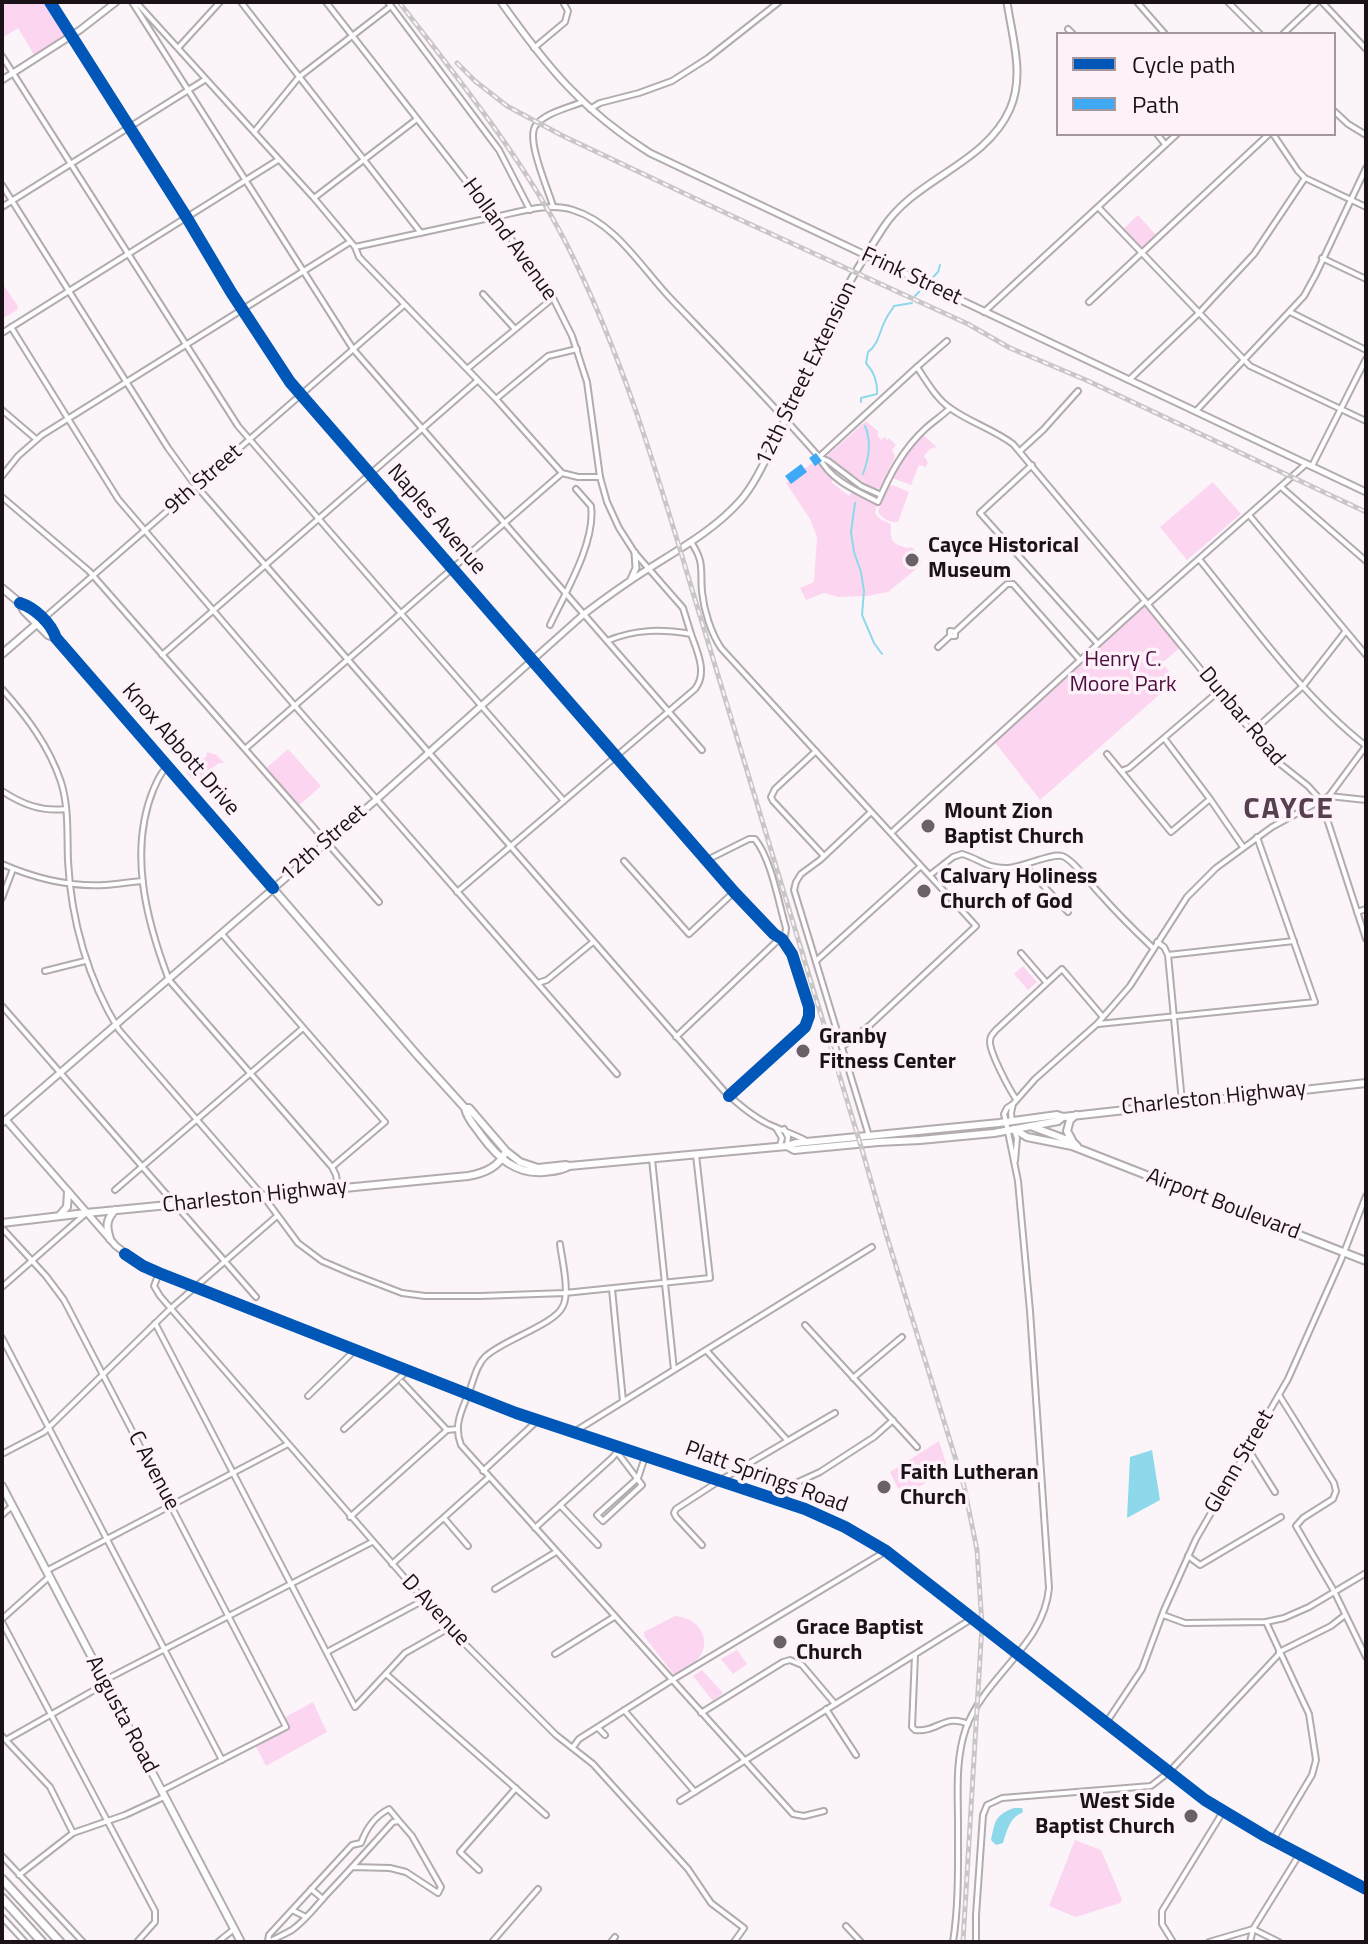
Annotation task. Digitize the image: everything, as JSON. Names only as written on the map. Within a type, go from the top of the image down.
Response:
[{"type":"highway","points":[[2,1879],[60,1942]]},
{"type":"highway","points":[[2,1898],[42,1942]]},
{"type":"main road","points":[[2,80],[95,20],[116,2]]},
{"type":"main road","name":"Frink Street","points":[[501,2],[534,48],[582,102],[624,137],[665,162],[1366,491]]},
{"type":"main road","name":"12th Street Extension","points":[[648,569],[717,524],[743,498],[786,419],[826,326],[884,227],[913,195],[983,146],[1000,126],[1015,94],[1017,64],[1007,2]]},
{"type":"main road","points":[[630,581],[636,568],[635,553]]},
{"type":"main road","name":"12th Street","points":[[3,1119],[222,934],[584,614],[648,569]]},
{"type":"main road","name":"Knox Abbott Drive","points":[[2,588],[20,603],[24,611],[40,621],[48,635],[56,638],[465,1108],[469,1108],[485,1127]]},
{"type":"main road","name":"9th Street","points":[[2,654],[40,621]]},
{"type":"main road","name":"Charleston Highway","points":[[783,1146],[795,1150],[966,1136],[1010,1129],[1057,1115],[1063,1117],[1366,1083]]},
{"type":"main road","name":"Charleston Highway","points":[[465,1108],[467,1116],[485,1140],[502,1155],[538,1168],[869,1136],[1010,1129]]},
{"type":"main road","points":[[1073,1142],[1067,1131],[1070,1120],[1076,1115]]},
{"type":"main road","name":"Charleston Highway","points":[[1030,1126],[1058,1121],[1063,1117]]},
{"type":"main road","points":[[3,1119],[110,1239]]},
{"type":"main road","name":"Airport Boulevard","points":[[1010,1129],[1030,1126],[1073,1142],[1079,1149]]},
{"type":"main road","name":"Charleston Highway","points":[[485,1127],[502,1155]]},
{"type":"main road","name":"Airport Boulevard","points":[[1010,1129],[1027,1137],[1079,1149],[1366,1261]]},
{"type":"main road","name":"Charleston Highway","points":[[2,1225],[86,1213],[468,1176],[487,1172],[502,1155]]},
{"type":"main road","points":[[59,1216],[67,1207],[68,1192]]},
{"type":"main road","points":[[110,1239],[108,1219],[116,1210]]},
{"type":"main road","name":"Platt Springs Road","points":[[110,1239],[125,1254],[159,1273],[468,1395],[618,1451],[719,1481],[837,1523],[886,1551],[1206,1800],[1299,1855],[1366,1889]]},
{"type":"main road","name":"Augusta Road","points":[[2,1486],[241,1942]]},
{"type":"street","name":"Naples Avenue","points":[[50,2],[290,382],[734,892],[782,939],[794,959],[809,1007],[808,1020],[805,1027],[729,1096]]},
{"type":"street","points":[[134,2],[314,198],[355,247],[359,257],[496,399],[562,473],[600,477]]},
{"type":"street","points":[[134,2],[353,349],[702,750]]},
{"type":"street","points":[[178,48],[220,2]]},
{"type":"street","points":[[241,2],[421,233]]},
{"type":"street","name":"Holland Avenue","points":[[326,2],[494,217],[553,298],[577,349],[589,388],[600,477],[612,514],[635,553],[683,608],[701,669],[700,682],[695,689],[668,711]]},
{"type":"street","points":[[534,48],[567,19],[568,11],[563,2]]},
{"type":"street","points":[[590,109],[600,103],[648,91],[672,81],[708,58],[779,2]]},
{"type":"street","points":[[1137,2],[1163,32]]},
{"type":"street","points":[[1228,2],[1258,32]]},
{"type":"street","points":[[1285,32],[1320,2],[1366,49]]},
{"type":"street","points":[[254,132],[299,77],[389,4],[499,150],[530,210]]},
{"type":"street","points":[[1068,29],[1071,32]]},
{"type":"street","points":[[2,56],[228,413],[564,801]]},
{"type":"street","points":[[2,207],[206,79]]},
{"type":"street","points":[[553,206],[534,146],[533,131],[538,122],[546,117],[582,102]]},
{"type":"street","points":[[1336,113],[1366,135]]},
{"type":"street","points":[[314,198],[417,119]]},
{"type":"street","points":[[1159,136],[1166,145]]},
{"type":"street","points":[[984,312],[1175,136]]},
{"type":"street","points":[[1089,302],[1269,136]]},
{"type":"street","points":[[1272,136],[1305,178],[1366,207]]},
{"type":"street","points":[[2,333],[279,159]]},
{"type":"street","points":[[1196,411],[1290,312],[1310,285],[1366,168]]},
{"type":"street","points":[[1129,380],[1199,313],[1254,254],[1305,178]]},
{"type":"street","points":[[2,185],[180,465],[197,486],[729,1096],[746,1110],[808,1142]]},
{"type":"street","points":[[355,247],[553,206],[587,215],[610,232],[786,419],[823,465],[845,484],[878,502],[905,450],[950,408]]},
{"type":"street","points":[[1099,208],[1254,368],[1366,421]]},
{"type":"street","points":[[2,476],[36,439],[350,242]]},
{"type":"street","points":[[1322,258],[1366,279]]},
{"type":"street","points":[[483,294],[515,329]]},
{"type":"street","points":[[467,369],[553,298]]},
{"type":"street","name":"9th Street","points":[[40,621],[404,305]]},
{"type":"street","points":[[1290,312],[1366,350]]},
{"type":"street","points":[[11,327],[112,490],[295,706],[617,1074]]},
{"type":"street","points":[[819,457],[947,341]]},
{"type":"street","points":[[496,399],[548,356],[577,349]]},
{"type":"street","points":[[891,833],[1098,643],[1309,465],[1366,359]]},
{"type":"street","name":"Dunbar Road","points":[[917,367],[950,408],[994,431],[1020,451],[1280,765],[1308,786],[1320,801]]},
{"type":"street","points":[[162,655],[478,380]]},
{"type":"street","points":[[1020,451],[1078,391]]},
{"type":"street","points":[[2,410],[36,439]]},
{"type":"street","points":[[819,457],[861,486],[881,495]]},
{"type":"street","points":[[1032,465],[980,513],[1098,643]]},
{"type":"street","points":[[245,749],[562,473]]},
{"type":"street","points":[[1281,487],[1366,561]]},
{"type":"street","points":[[550,625],[581,561],[592,511],[589,502],[576,489]]},
{"type":"street","points":[[2,497],[93,575],[379,902]]},
{"type":"street","points":[[1249,515],[1366,655]]},
{"type":"street","points":[[691,542],[702,565],[704,603],[719,645],[976,926],[870,1025],[842,1047]]},
{"type":"street","points":[[953,1942],[956,1923],[957,1772],[961,1747],[968,1724],[983,1697],[1042,1618],[1049,1588],[1030,1311],[1015,1161],[1010,1129],[1004,1114],[1036,1077],[1097,1024],[1130,986],[1182,904],[1199,883],[1257,837],[1329,796],[1366,746],[1327,713],[1199,559]]},
{"type":"street","points":[[938,647],[950,636],[949,632],[955,632],[1007,584],[1013,584],[1080,660]]},
{"type":"street","points":[[607,641],[628,633],[646,631],[691,634]]},
{"type":"street","points":[[1252,732],[1303,686],[1345,632]]},
{"type":"street","points":[[2,689],[41,737],[60,781],[66,809],[71,883],[85,961],[115,1025],[264,1197],[298,1243],[314,1255],[340,1269],[402,1293],[440,1296],[565,1293],[710,1278],[696,1154]]},
{"type":"street","points":[[1121,771],[1129,768],[1219,691]]},
{"type":"street","points":[[457,892],[668,711]]},
{"type":"street","points":[[1164,738],[1243,847]]},
{"type":"street","points":[[816,751],[772,792],[771,797],[824,856]]},
{"type":"street","points":[[1107,754],[1171,832],[1210,799]]},
{"type":"street","points":[[167,767],[158,779],[146,811],[142,835],[143,881],[153,934],[169,980],[332,1167],[338,1189]]},
{"type":"street","points":[[2,791],[28,806],[66,809]]},
{"type":"street","points":[[1329,796],[1366,800]]},
{"type":"street","points":[[1320,801],[1366,939]]},
{"type":"street","points":[[869,1136],[794,886],[801,874],[871,812]]},
{"type":"street","points":[[1097,1024],[1315,1002],[1257,837]]},
{"type":"street","points":[[676,1037],[785,936],[786,928],[767,863],[755,839],[749,839],[707,860]]},
{"type":"street","points":[[930,875],[953,857],[962,854],[991,867],[1004,868],[1054,855],[1063,856],[1153,948]]},
{"type":"street","points":[[624,861],[689,934],[734,892]]},
{"type":"street","points":[[2,864],[50,881],[105,885],[143,881]]},
{"type":"street","points":[[1024,865],[1068,912]]},
{"type":"street","points":[[816,961],[921,866]]},
{"type":"street","points":[[2,898],[13,869]]},
{"type":"street","points":[[1357,912],[1366,909]]},
{"type":"street","points":[[222,934],[385,1122],[332,1167]]},
{"type":"street","points":[[1168,955],[1294,941]]},
{"type":"street","points":[[538,983],[547,980],[593,942]]},
{"type":"street","points":[[1157,942],[1168,955],[1182,1103]]},
{"type":"street","points":[[1021,953],[1046,982]]},
{"type":"street","points":[[45,971],[85,961]]},
{"type":"street","points":[[1014,1102],[991,1049],[991,1038],[996,1030],[1062,969],[1102,1016]]},
{"type":"street","points":[[2,1006],[256,1297]]},
{"type":"street","points":[[115,1190],[303,1028]]},
{"type":"street","points":[[774,1126],[783,1146]]},
{"type":"street","points":[[783,1146],[788,1137],[784,1129]]},
{"type":"street","points":[[652,1159],[674,1370]]},
{"type":"street","name":"Glenn Street","points":[[1106,1723],[1138,1677],[1188,1556],[1296,1363],[1366,1196]]},
{"type":"street","points":[[2,1287],[86,1213]]},
{"type":"street","points":[[2,1454],[44,1432],[170,1309],[278,1216]]},
{"type":"street","name":"C Avenue","points":[[2,1225],[61,1296],[286,1727],[222,1760]]},
{"type":"street","points":[[560,1244],[564,1304],[555,1316],[486,1356],[461,1411],[457,1429],[461,1445],[793,1814],[804,1816],[824,1811]]},
{"type":"street","points":[[572,1433],[872,1247]]},
{"type":"street","name":"D Avenue","points":[[159,1273],[154,1286],[170,1309],[372,1542],[449,1628],[556,1735],[601,1772],[688,1869],[711,1903],[744,1928],[734,1942]]},
{"type":"street","points":[[612,1289],[623,1401]]},
{"type":"street","points":[[155,1323],[355,1707],[409,1649],[449,1628]]},
{"type":"street","points":[[805,1325],[915,1445],[907,1447]]},
{"type":"street","points":[[805,1335],[810,1330]]},
{"type":"street","points":[[2,1338],[222,1760],[129,1813],[73,1833],[19,1875]]},
{"type":"street","points":[[853,1378],[899,1339],[903,1349]]},
{"type":"street","points":[[308,1396],[355,1350]]},
{"type":"street","points":[[706,1350],[788,1441]]},
{"type":"street","points":[[344,1429],[407,1371]]},
{"type":"street","points":[[402,1382],[447,1430]]},
{"type":"street","points":[[1279,1395],[1336,1491],[1333,1499],[1296,1526],[1334,1591],[1366,1657]]},
{"type":"street","points":[[702,1545],[674,1513],[676,1509],[835,1413]]},
{"type":"street","points":[[782,1502],[787,1489],[874,1437],[893,1420]]},
{"type":"street","points":[[483,1471],[537,1421]]},
{"type":"street","points":[[350,1517],[447,1430],[457,1429]]},
{"type":"street","points":[[137,1942],[155,1922],[156,1915],[2,1620],[48,1574],[288,1444]]},
{"type":"street","points":[[1248,1449],[1275,1492]]},
{"type":"street","points":[[535,1528],[618,1451],[638,1478],[642,1485],[603,1521],[597,1515],[638,1478],[645,1457]]},
{"type":"street","points":[[392,1564],[488,1477]]},
{"type":"street","points":[[560,1505],[598,1545]]},
{"type":"street","points":[[2,1515],[12,1506]]},
{"type":"street","points":[[1188,1556],[1200,1565],[1281,1517]]},
{"type":"street","points":[[444,1518],[468,1546]]},
{"type":"street","points":[[73,1833],[50,1787],[4,1738],[164,1649],[372,1542]]},
{"type":"street","points":[[573,1747],[579,1739],[624,1710],[886,1551]]},
{"type":"street","points":[[495,1589],[556,1552]]},
{"type":"street","points":[[1163,1615],[1185,1623],[1266,1622],[1297,1613],[1366,1573]]},
{"type":"street","points":[[327,1652],[424,1600]]},
{"type":"street","points":[[2,1605],[9,1613]]},
{"type":"street","points":[[976,1942],[983,1815],[987,1805],[1002,1798],[1151,1786],[1169,1772],[1279,1653],[1331,1626],[1345,1615]]},
{"type":"street","points":[[555,1654],[615,1617]]},
{"type":"street","points":[[680,1801],[973,1618]]},
{"type":"street","points":[[1266,1622],[1310,1718],[1316,1765],[1273,1840]]},
{"type":"street","points":[[915,1654],[912,1727],[923,1731],[954,1719],[968,1724]]},
{"type":"street","points":[[701,1713],[790,1660],[802,1665],[835,1704]]},
{"type":"street","points":[[386,1674],[546,1815]]},
{"type":"street","points":[[826,1709],[856,1755]]},
{"type":"street","points":[[624,1710],[695,1792]]},
{"type":"street","points":[[598,1728],[605,1735]]},
{"type":"street","points":[[479,1870],[460,1852],[516,1788]]},
{"type":"street","points":[[352,1867],[390,1868],[406,1872],[438,1893],[441,1887],[412,1836],[389,1809],[370,1824],[361,1843]]},
{"type":"street","points":[[1173,1942],[1162,1924],[1162,1911],[1224,1810]]},
{"type":"street","points":[[268,1942],[291,1930],[306,1917],[393,1822],[399,1821]]},
{"type":"street","points":[[361,1843],[368,1849]]},
{"type":"street","points":[[268,1942],[269,1935],[352,1845],[361,1843]]},
{"type":"street","points":[[1250,1942],[1253,1929],[1299,1855]]},
{"type":"street","points":[[2,1856],[83,1942]]},
{"type":"street","points":[[311,1889],[323,1899]]},
{"type":"street","points":[[492,1942],[538,1889]]},
{"type":"street","points":[[292,1910],[306,1917]]},
{"type":"street","points":[[2,1917],[25,1942]]},
{"type":"street","points":[[846,1926],[861,1942]]},
{"type":"street","points":[[218,1942],[234,1929]]},
{"type":"street","points":[[1209,1942],[1253,1929],[1279,1942]]},
{"type":"green space","points":[[2,2],[50,2],[71,36],[36,58],[18,28],[2,38]]},
{"type":"green space","points":[[1138,215],[1158,237],[1143,250],[1123,229]]},
{"type":"green space","points":[[2,283],[18,306],[17,310],[2,319]]},
{"type":"green space","points":[[866,421],[879,432],[877,435],[881,440],[889,438],[896,445],[892,450],[894,459],[880,488],[874,489],[828,458]]},
{"type":"green space","points":[[923,435],[937,447],[924,456],[928,462],[926,467],[919,465],[911,485],[895,479],[893,475],[903,456]]},
{"type":"green space","points":[[815,461],[834,479],[831,482],[849,496],[853,490],[878,502],[875,513],[891,524],[895,543],[912,547],[922,560],[921,565],[888,592],[839,597],[824,593],[806,600],[800,588],[814,582],[817,537],[810,519],[786,483]]},
{"type":"green space","points":[[1213,482],[1241,514],[1187,560],[1160,527]]},
{"type":"green space","points":[[888,486],[909,492],[898,522],[886,520],[878,511]]},
{"type":"green space","name":"Henry C. Moore Park","points":[[1145,601],[1182,646],[1162,663],[1176,680],[1040,800],[993,740]]},
{"type":"green space","points":[[288,749],[321,786],[296,808],[263,771]]},
{"type":"green space","points":[[207,752],[217,755],[224,763],[219,763],[200,779],[193,780],[186,772],[206,757]]},
{"type":"green space","points":[[1023,966],[1037,982],[1028,990],[1014,974]]},
{"type":"green space","points":[[939,1441],[948,1470],[907,1494],[897,1487],[890,1472]]},
{"type":"green space","points":[[675,1616],[684,1617],[697,1626],[702,1632],[704,1646],[694,1663],[674,1675],[644,1632]]},
{"type":"green space","points":[[737,1650],[747,1664],[733,1674],[721,1659]]},
{"type":"green space","points":[[702,1670],[723,1693],[713,1701],[693,1676]]},
{"type":"green space","points":[[313,1702],[327,1732],[266,1766],[254,1743],[286,1727],[282,1719]]},
{"type":"green space","points":[[1075,1840],[1101,1850],[1122,1899],[1120,1903],[1076,1917],[1049,1906]]},
{"type":"water","points":[[1152,1450],[1160,1500],[1127,1518],[1130,1457]]},
{"type":"water","points":[[1014,1808],[1022,1808],[1023,1811],[1012,1821],[1003,1843],[996,1845],[991,1840],[997,1820]]},
{"type":"waterway","points":[[915,296],[938,272],[940,265]]},
{"type":"waterway","points":[[861,402],[861,398],[877,394],[875,377],[866,363],[868,352],[875,345],[894,306],[912,303]]},
{"type":"waterway","points":[[863,474],[869,450],[865,426]]},
{"type":"waterway","points":[[855,503],[851,532],[864,591],[862,615],[882,654]]},
{"type":"railway","points":[[399,2],[489,120],[530,181],[567,245],[609,338],[644,434],[674,531],[964,1486],[977,1550],[982,1625],[963,1942]]},
{"type":"railway","points":[[457,63],[507,106],[563,136],[968,324],[1010,348],[1086,380],[1366,512]]},
{"type":"marked path","points":[[788,480],[819,457]]},
{"type":"cycle path","points":[[50,2],[290,382],[734,892],[782,939],[792,954],[809,1007],[805,1027],[729,1096]]},
{"type":"cycle path","points":[[20,603],[42,617],[56,638],[273,888]]},
{"type":"cycle path","points":[[125,1254],[159,1273],[516,1413],[805,1509],[845,1527],[886,1551],[1205,1800],[1265,1836],[1366,1889]]},
{"type":"place","name":"Cayce Historical Museum","points":[[912,560]]},
{"type":"place","name":"Mount Zion Baptist Church","points":[[928,826]]},
{"type":"place","name":"Calvary Holiness Church of God","points":[[924,891]]},
{"type":"place","name":"Granby Fitness Center","points":[[803,1051]]},
{"type":"place","name":"Faith Lutheran Church","points":[[884,1487]]},
{"type":"place","name":"Grace Baptist Church","points":[[780,1642]]},
{"type":"place","name":"West Side Baptist Church","points":[[1191,1816]]},
{"type":"district","name":"CAYCE","points":[[1289,811]]}]
